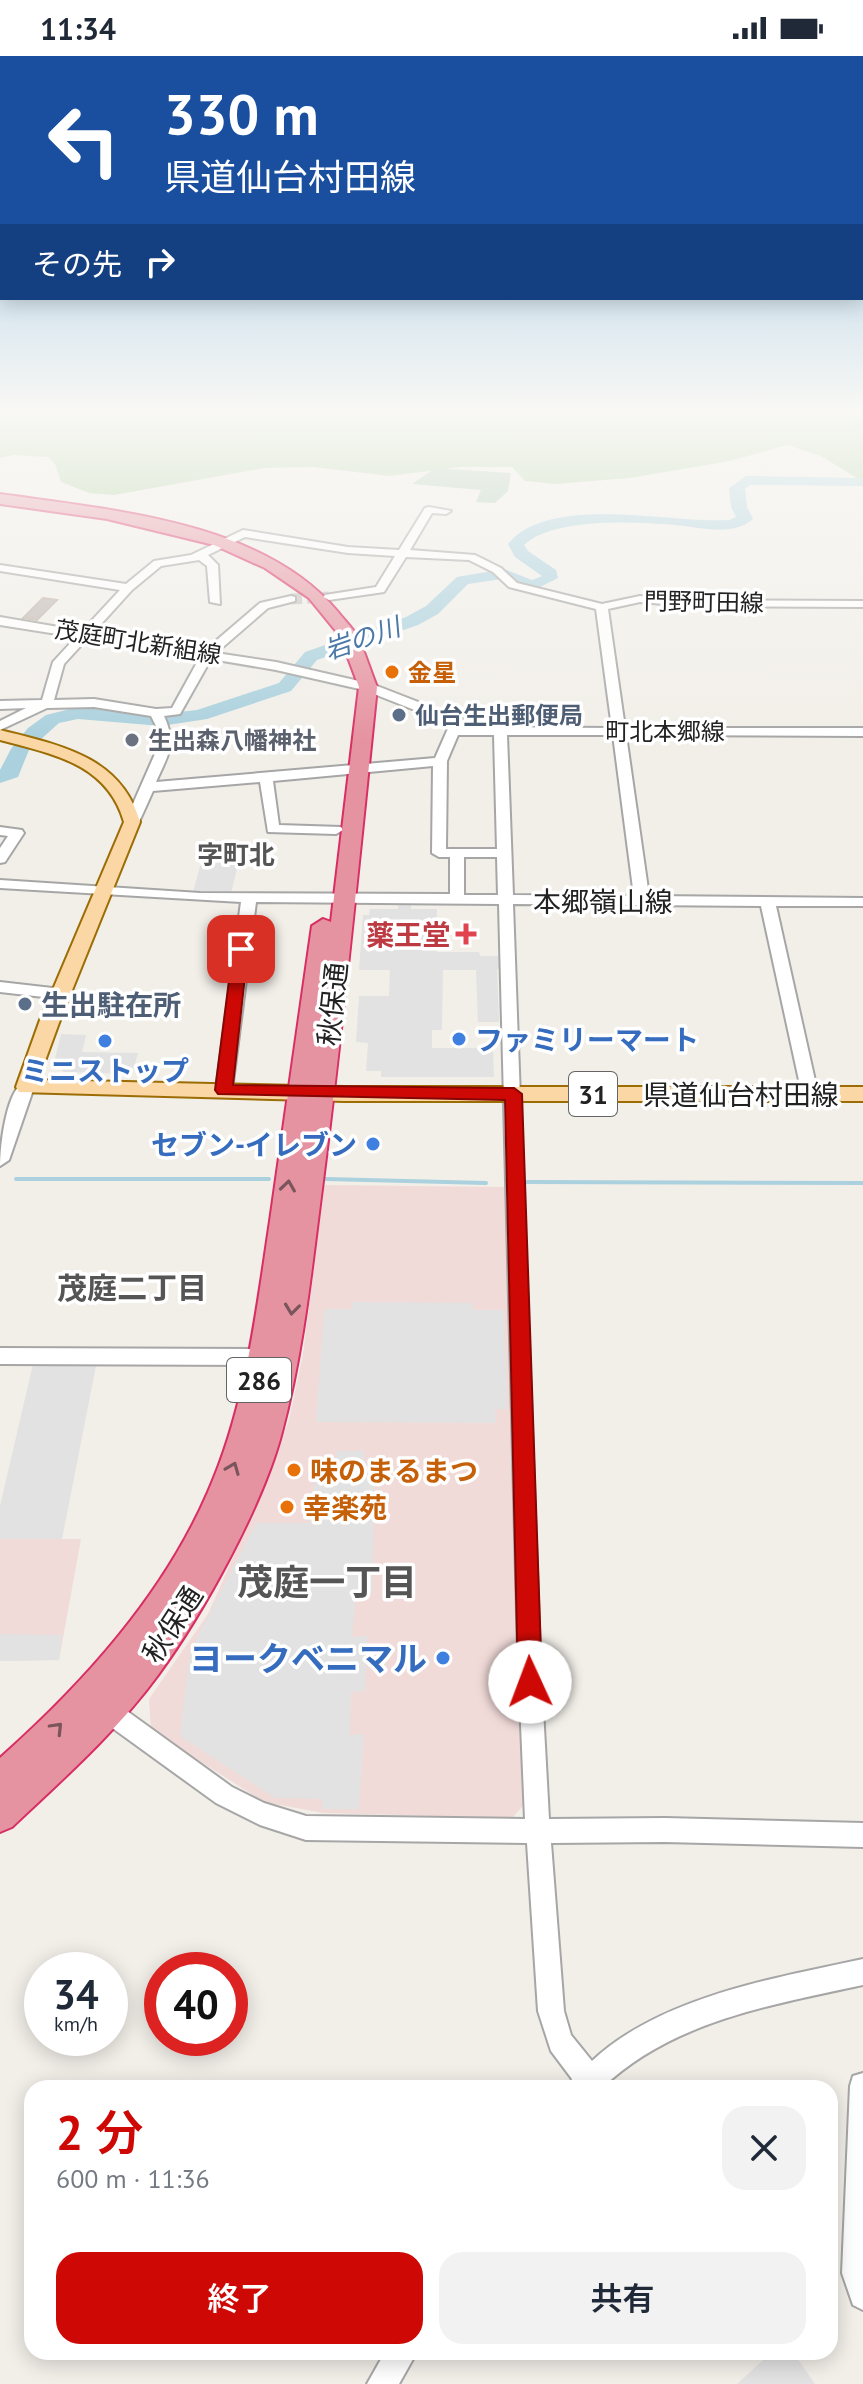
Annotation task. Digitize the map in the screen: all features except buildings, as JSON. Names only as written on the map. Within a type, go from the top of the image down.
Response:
[{"type":"highway","name":"秋保通","points":[[0,1781],[56,1729],[147,1664],[207,1569],[240,1502],[267,1435],[288,1342],[312,1092],[352,771],[354,708],[361,685],[349,644],[301,593],[261,567],[220,546],[125,524]]},
{"type":"highway","name":"秋保通","points":[[335,899],[336,830],[352,771]]},
{"type":"highway","name":"秋保通","points":[[0,1815],[96,1703],[205,1531],[240,1448],[258,1390],[312,1092]]},
{"type":"main road","points":[[0,735],[88,764],[111,781],[124,797],[132,822],[26,1087]]},
{"type":"main road","name":"県道仙台村田線","points":[[26,1087],[514,1094],[863,1094]]},
{"type":"street","points":[[329,597],[380,590],[421,524]]},
{"type":"street","name":"門野町田線","points":[[40,706],[47,703],[53,687],[52,674],[85,633],[128,588],[158,563],[201,555],[243,533],[348,550],[471,557],[521,587],[602,607],[640,599],[688,603],[863,604]]},
{"type":"street","points":[[201,555],[212,565],[216,602]]},
{"type":"street","points":[[0,568],[128,588]]},
{"type":"street","points":[[0,705],[94,703],[157,715],[176,711],[209,652],[264,605],[291,599]]},
{"type":"street","points":[[602,607],[642,901]]},
{"type":"street","name":"茂庭町北新組線","points":[[0,621],[209,652],[361,685],[457,722],[453,731]]},
{"type":"street","points":[[0,726],[40,706]]},
{"type":"street","points":[[132,822],[165,747],[165,732],[157,715]]},
{"type":"street","points":[[453,731],[440,761],[439,853],[505,853]]},
{"type":"street","name":"町北本郷線","points":[[453,731],[863,732]]},
{"type":"street","points":[[500,732],[514,1094],[529,1654],[538,1831],[551,2011],[560,2042],[584,2080]]},
{"type":"street","points":[[147,787],[266,779],[440,761]]},
{"type":"street","points":[[266,779],[273,829],[336,830]]},
{"type":"street","points":[[0,831],[17,833],[0,859]]},
{"type":"street","points":[[457,853],[457,900]]},
{"type":"street","name":"本郷嶺山線","points":[[0,884],[249,898],[863,902]]},
{"type":"street","points":[[224,1090],[249,898]]},
{"type":"street","points":[[768,902],[810,1094]]},
{"type":"street","points":[[0,987],[61,994]]},
{"type":"street","points":[[0,1160],[7,1119],[26,1087]]},
{"type":"street","points":[[0,1356],[263,1357]]},
{"type":"street","points":[[96,1703],[224,1795],[260,1813],[306,1828],[665,1830],[863,1835]]},
{"type":"street","points":[[591,2080],[629,2047],[662,2030],[759,1995],[863,1972]]},
{"type":"street","points":[[863,2086],[856,2273],[863,2295]]},
{"type":"street","points":[[382,2384],[397,2360]]},
{"type":"shaded area","points":[[204,852],[241,853],[231,893],[193,892]]},
{"type":"shaded area","points":[[398,904],[411,904],[411,909],[437,909],[437,952],[479,952],[480,956],[501,956],[501,968],[497,969],[499,1022],[478,1022],[476,970],[443,970],[442,1030],[432,1030],[432,1048],[493,1048],[494,1077],[381,1077],[381,1071],[366,1071],[368,1043],[356,1042],[359,996],[389,996],[390,970],[359,970],[363,915],[369,915],[370,909],[398,909]]},
{"type":"shaded area","points":[[61,1034],[86,1035],[82,1052],[138,1053],[132,1074],[64,1072],[54,1063]]},
{"type":"shaded area","points":[[324,1185],[506,1187],[523,1806],[512,1818],[323,1813],[264,1802],[151,1730],[149,1699],[208,1614],[258,1501],[289,1420],[303,1354]]},
{"type":"shaded area","points":[[352,1302],[473,1303],[473,1310],[504,1310],[507,1409],[495,1409],[496,1423],[316,1422],[324,1309],[351,1309]]},
{"type":"shaded area","points":[[33,1364],[96,1366],[62,1539],[0,1539],[0,1506]]},
{"type":"shaded area","points":[[336,1451],[364,1451],[365,1463],[375,1464],[372,1593],[356,1592],[352,1637],[367,1636],[365,1691],[351,1692],[350,1735],[364,1734],[359,1809],[322,1809],[322,1799],[275,1798],[180,1736],[190,1652],[256,1523],[309,1523],[317,1462],[335,1461]]},
{"type":"shaded area","points":[[0,1539],[81,1539],[59,1660],[0,1661]]},
{"type":"shaded area","points":[[0,1634],[62,1635],[59,1660],[0,1661]]},
{"type":"shaded area","points":[[763,2360],[798,2360],[815,2384],[737,2384]]},
{"type":"waterway","name":"岩の川","points":[[0,777],[11,773],[20,749],[35,732],[53,719],[78,713],[161,720],[200,715],[285,687],[311,656],[412,621],[432,610],[463,580],[504,574],[534,585],[550,578],[550,573],[521,554],[516,544],[526,535],[543,528],[566,524]]},
{"type":"waterway","name":"岩の川","points":[[704,524],[732,524]]},
{"type":"waterway","points":[[16,1179],[269,1179]]},
{"type":"waterway","points":[[326,1179],[486,1183]]},
{"type":"waterway","points":[[527,1182],[863,1183]]},
{"type":"tunnel","points":[[291,599],[329,597]]},
{"type":"place","name":"金星","points":[[392,672]]},
{"type":"place","name":"仙台生出郵便局","points":[[399,715]]},
{"type":"place","name":"生出森八幡神社","points":[[132,740]]},
{"type":"place","name":"薬王堂","points":[[466,934]]},
{"type":"place","name":"生出駐在所","points":[[25,1004]]},
{"type":"place","name":"ファミリーマート","points":[[459,1039]]},
{"type":"place","name":"ミニストップ","points":[[105,1041]]},
{"type":"place","name":"セブン-イレブン","points":[[373,1144]]},
{"type":"place","name":"味のまるまつ","points":[[294,1470]]},
{"type":"place","name":"幸楽苑","points":[[287,1507]]},
{"type":"place","name":"ヨークベニマル","points":[[443,1658]]},
{"type":"district","name":"字町北","points":[[236,854]]},
{"type":"district","name":"茂庭二丁目","points":[[132,1287]]},
{"type":"district","name":"茂庭一丁目","points":[[327,1581]]},
{"type":"route","points":[[241,949],[224,1090],[514,1094],[530,1682]]}]
